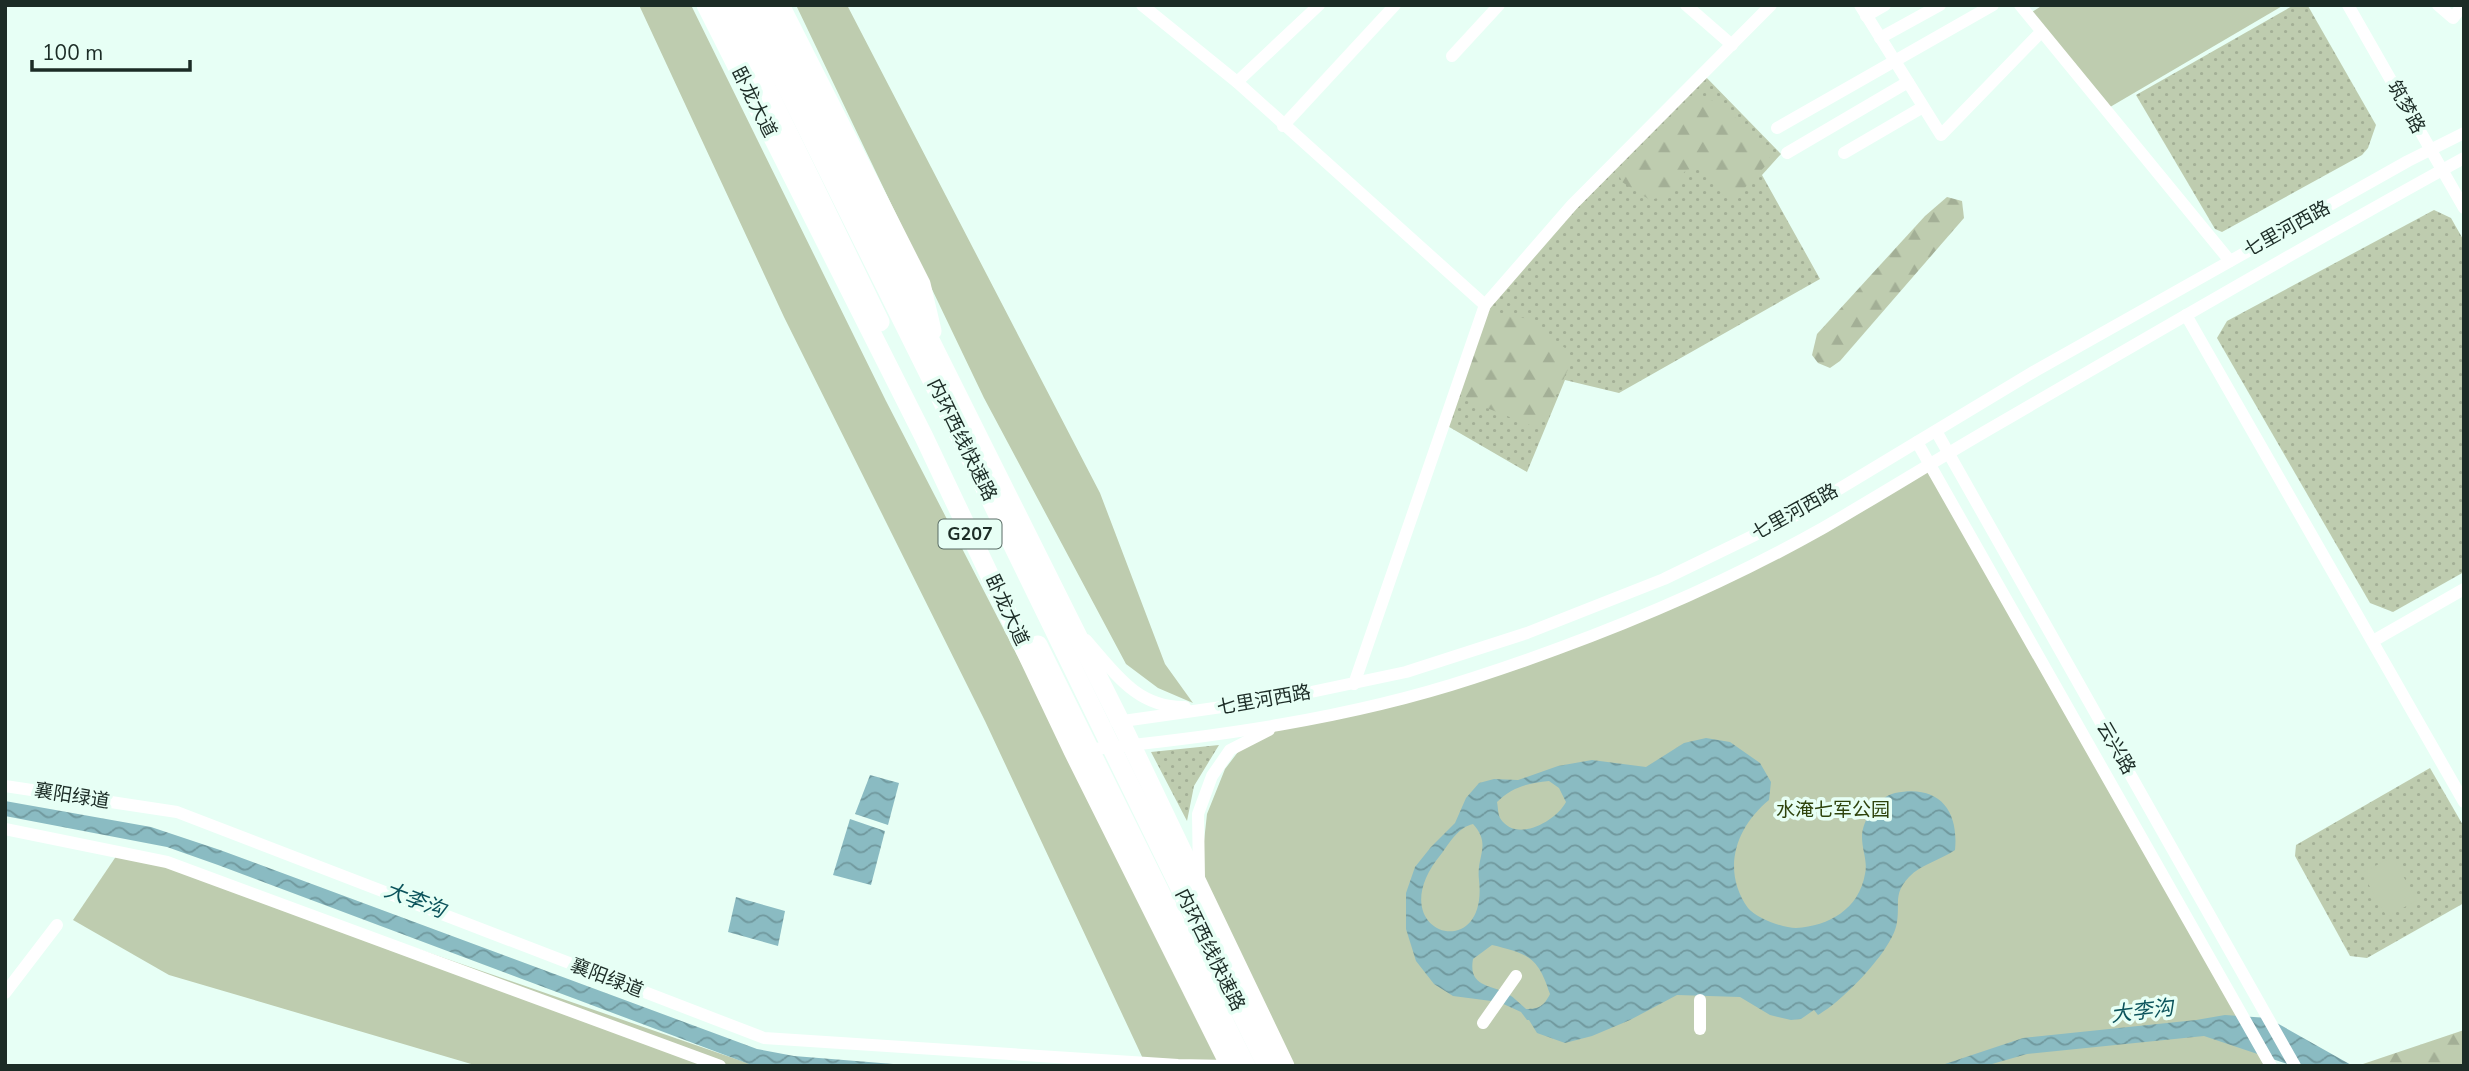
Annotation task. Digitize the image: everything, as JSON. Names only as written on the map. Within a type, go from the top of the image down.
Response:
[{"type":"highway","points":[[695,5],[706,35],[859,335],[973,514]]},
{"type":"highway","name":"卧龙大道","points":[[706,5],[924,437],[1170,951],[1230,1066]]},
{"type":"highway","name":"内环西线快速路","points":[[726,5],[973,514],[1246,1066]]},
{"type":"highway","name":"内环西线快速路","points":[[746,5],[1267,1066]]},
{"type":"highway","name":"G207","points":[[763,5],[1120,722],[1285,1066]]},
{"type":"highway","points":[[780,5],[920,284],[957,431]]},
{"type":"street","points":[[1142,5],[1237,82],[1485,305]]},
{"type":"street","points":[[1237,82],[1319,5]]},
{"type":"street","points":[[1283,126],[1395,5]]},
{"type":"street","points":[[1452,56],[1499,5]]},
{"type":"street","points":[[1686,5],[1732,45]]},
{"type":"street","points":[[1354,684],[1485,305],[1572,205],[1771,5]]},
{"type":"street","points":[[1885,5],[1863,10],[1941,135],[2041,32]]},
{"type":"street","points":[[1880,38],[1940,5]]},
{"type":"street","points":[[1777,128],[1993,5]]},
{"type":"street","points":[[2020,5],[2230,261]]},
{"type":"street","name":"筑梦路","points":[[2348,5],[2464,208]]},
{"type":"street","points":[[2438,5],[2453,18],[2463,5]]},
{"type":"street","points":[[1787,153],[1908,82]]},
{"type":"street","points":[[1843,153],[1923,107]]},
{"type":"street","name":"七里河西路","points":[[1064,730],[1235,706],[1406,672],[1527,633],[1664,579],[1796,515],[2035,372],[2464,132]]},
{"type":"street","name":"七里河西路","points":[[1073,751],[1131,746],[1280,724],[1405,697],[1472,678],[1588,637],[1716,582],[1822,528],[2186,315],[2464,159]]},
{"type":"street","points":[[2186,315],[2464,802]]},
{"type":"street","name":"云兴路","points":[[1936,431],[2295,1066]]},
{"type":"street","name":"云兴路","points":[[1917,442],[2271,1066]]},
{"type":"street","points":[[2373,641],[2464,589]]},
{"type":"street","points":[[1068,619],[1118,676],[1143,699],[1172,707],[1235,706]]},
{"type":"street","points":[[1199,887],[1198,814],[1212,776],[1230,750],[1280,724]]},
{"type":"street","name":"襄阳绿道","points":[[5,786],[177,812],[764,1038],[1230,1066]]},
{"type":"street","points":[[5,829],[167,862],[720,1066]]},
{"type":"street","points":[[5,993],[57,925]]},
{"type":"street","points":[[1483,1023],[1516,976]]},
{"type":"street","points":[[1700,1000],[1700,1029]]},
{"type":"green space","points":[[639,5],[691,5],[886,401],[1229,1066],[1145,1063],[985,721],[784,317]]},
{"type":"green space","points":[[796,5],[847,5],[1100,493],[1165,664],[1193,703],[1158,688],[1126,664],[984,398]]},
{"type":"green space","points":[[2043,5],[2284,5],[2105,110],[2027,15]]},
{"type":"green space","points":[[2294,5],[2308,6],[2376,125],[2368,148],[2362,155],[2222,232],[2215,229],[2136,95]]},
{"type":"green space","points":[[1703,74],[1781,154],[1762,175],[1820,279],[1619,393],[1565,380],[1527,472],[1444,424],[1485,305]]},
{"type":"green space","points":[[1692,98],[1719,101],[1768,150],[1770,161],[1737,196],[1726,198],[1699,168],[1686,170],[1665,196],[1650,200],[1622,182],[1617,170]]},
{"type":"green space","points":[[1947,197],[1962,201],[1964,218],[1840,361],[1830,368],[1818,363],[1812,355],[1817,334],[1925,216]]},
{"type":"green space","points":[[2434,210],[2451,218],[2464,241],[2464,572],[2393,612],[2370,603],[2217,338],[2227,321]]},
{"type":"green space","points":[[1507,313],[1527,319],[1565,348],[1571,363],[1544,421],[1532,426],[1464,399],[1461,391],[1481,330],[1488,318]]},
{"type":"green space","name":"水淹七军公园","points":[[1929,464],[2271,1066],[1285,1066],[1199,887],[1207,814],[1225,769],[1241,748],[1280,725],[1472,678],[1716,582]]},
{"type":"green space","points":[[1219,745],[1194,786],[1187,821],[1151,752]]},
{"type":"green space","points":[[2430,768],[2464,827],[2464,903],[2367,958],[2350,956],[2295,856],[2296,845]]},
{"type":"green space","points":[[119,852],[167,862],[756,1066],[478,1066],[169,975],[73,920]]},
{"type":"green space","points":[[2392,857],[2417,900],[2387,917],[2362,873]]},
{"type":"green space","points":[[2464,1030],[2464,1066],[2357,1066]]},
{"type":"water","points":[[1706,738],[1730,742],[1760,763],[1771,782],[1769,800],[1748,823],[1741,836],[1734,864],[1735,879],[1740,894],[1752,912],[1784,926],[1796,928],[1820,924],[1849,906],[1862,886],[1866,869],[1863,830],[1872,810],[1883,799],[1895,793],[1910,791],[1934,796],[1943,803],[1953,823],[1955,850],[1919,869],[1904,883],[1899,894],[1894,933],[1877,960],[1853,987],[1818,1015],[1814,1010],[1801,1019],[1791,1020],[1770,1015],[1740,997],[1677,995],[1630,1020],[1592,1036],[1565,1043],[1537,1033],[1521,1012],[1499,1002],[1453,996],[1434,984],[1416,961],[1406,929],[1406,893],[1415,867],[1455,823],[1466,798],[1479,783],[1494,779],[1518,780],[1558,766],[1592,760],[1646,767],[1684,743]],"holes":[[[1549,781],[1559,788],[1566,802],[1561,809],[1535,827],[1516,829],[1507,826],[1500,818],[1497,802],[1521,787]],[[1473,824],[1482,838],[1478,907],[1468,924],[1454,931],[1440,929],[1427,919],[1421,903],[1425,880],[1452,840]],[[1492,945],[1515,951],[1536,965],[1550,994],[1541,1006],[1526,1009],[1508,994],[1477,980],[1472,968],[1473,959]]]},
{"type":"water","points":[[870,775],[899,783],[888,825],[855,814]]},
{"type":"water","points":[[5,801],[151,827],[220,850],[757,1049],[794,1056],[918,1066],[749,1064],[167,847],[5,816]]},
{"type":"water","points":[[850,819],[885,831],[871,885],[833,875]]},
{"type":"water","points":[[736,897],[785,911],[778,946],[728,932]]},
{"type":"water","points":[[2225,1015],[2268,1018],[2353,1066],[2293,1066],[2204,1036],[2027,1054],[1985,1066],[1939,1066],[2023,1038]]},
{"type":"water label","name":"大李沟","points":[[415,900]]},
{"type":"water label","name":"大李沟","points":[[2142,1011]]}]
